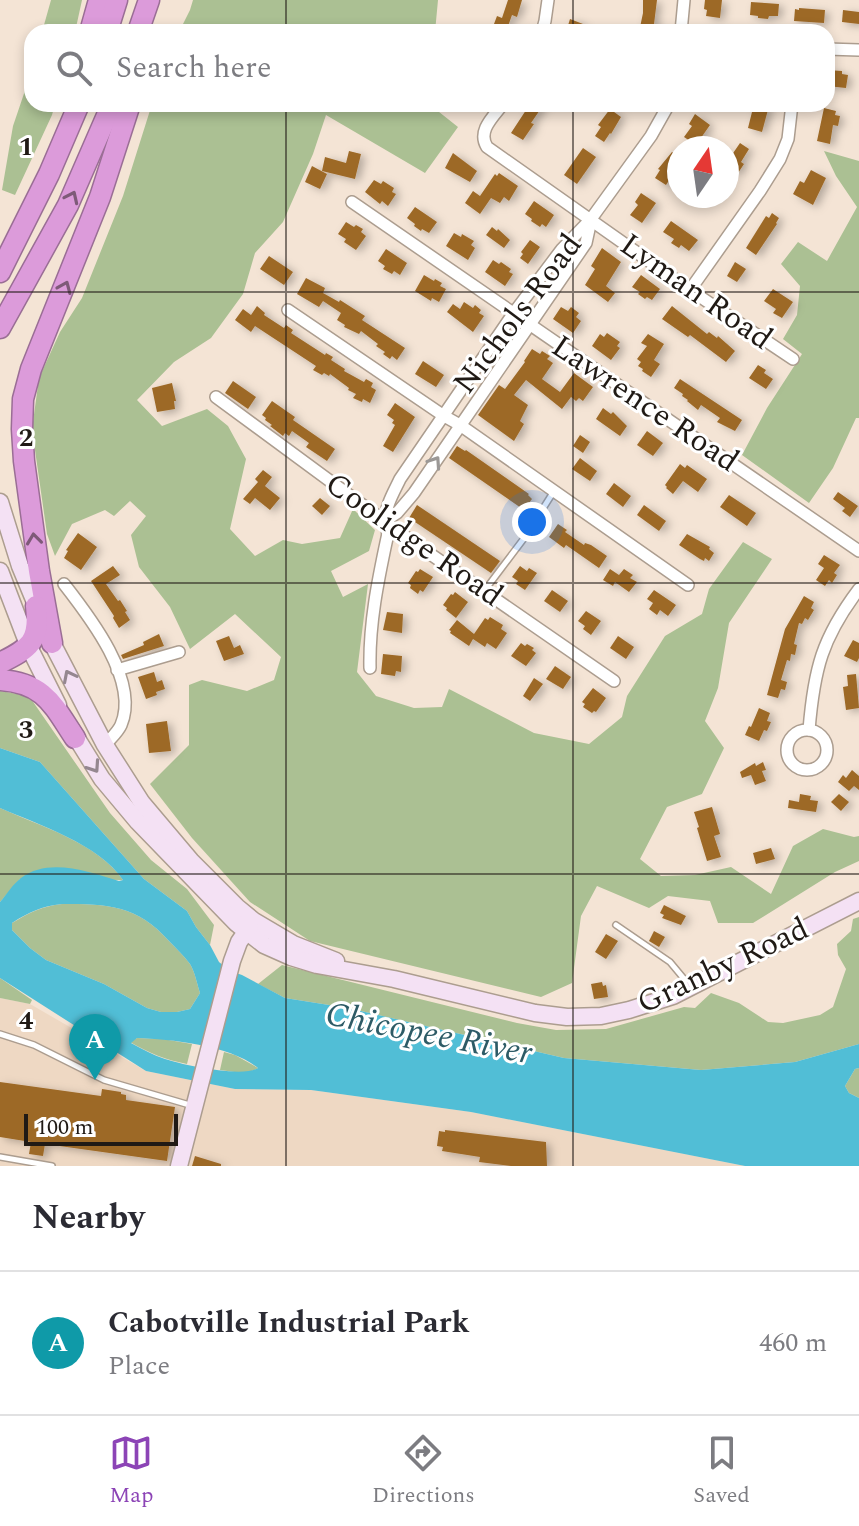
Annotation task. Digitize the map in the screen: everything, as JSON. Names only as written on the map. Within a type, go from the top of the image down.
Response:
[{"type":"highway","points":[[92,24],[99,0]]},
{"type":"highway","points":[[110,24],[117,0]]},
{"type":"highway","points":[[141,24],[149,0]]},
{"type":"highway","points":[[150,24],[155,0]]},
{"type":"highway","points":[[49,174],[67,112]]},
{"type":"highway","points":[[2,267],[49,174],[76,112]]},
{"type":"highway","points":[[2,323],[68,205],[109,112]]},
{"type":"highway","points":[[52,643],[24,461],[23,399],[31,369],[100,197],[127,112]]},
{"type":"highway","points":[[0,663],[29,647],[38,623],[36,605]]},
{"type":"highway","points":[[0,680],[39,690],[49,699],[75,738]]},
{"type":"main road","points":[[0,502],[11,541],[52,643],[105,745],[142,803],[166,833],[250,926]]},
{"type":"main road","points":[[0,571],[29,647],[75,738],[102,779],[177,863],[250,926]]},
{"type":"main road","name":"Granby Road","points":[[250,926],[264,945],[303,962],[394,979],[535,1013],[567,1017],[601,1016],[673,996],[859,901]]},
{"type":"main road","points":[[179,1166],[232,961],[250,926]]},
{"type":"street","points":[[544,24],[548,0]]},
{"type":"street","points":[[682,24],[684,0]]},
{"type":"street","points":[[835,49],[859,50]]},
{"type":"street","name":"Lyman Road","points":[[497,112],[482,135],[487,147],[793,359]]},
{"type":"street","points":[[591,219],[651,136],[664,112]]},
{"type":"street","points":[[690,290],[780,159],[788,139],[791,112]]},
{"type":"street","name":"Lawrence Road","points":[[352,202],[859,551]]},
{"type":"street","name":"Nichols Road","points":[[385,521],[400,479],[513,314],[562,249],[591,219]]},
{"type":"street","name":"Nichols Road","points":[[385,521],[397,513],[414,493],[586,243],[591,219]]},
{"type":"street","points":[[288,310],[460,425],[688,585]]},
{"type":"street","name":"Coolidge Road","points":[[216,397],[385,521],[614,681]]},
{"type":"street","points":[[370,668],[381,563],[389,534],[385,521]]},
{"type":"street","points":[[64,584],[93,620],[117,670],[125,699],[120,728],[105,745]]},
{"type":"street","points":[[809,730],[820,657],[834,626],[859,589]]},
{"type":"street","points":[[117,670],[179,652]]},
{"type":"lane","points":[[484,591],[525,537],[554,491]]},
{"type":"lane","points":[[616,925],[670,962],[691,986]]},
{"type":"lane","points":[[0,1034],[34,1045],[104,1080],[194,1104]]},
{"type":"lane","points":[[0,1157],[52,1166]]},
{"type":"shaded area","points":[[0,998],[30,1004],[146,1071],[235,1089],[311,1090],[471,1112],[745,1166],[0,1166]]},
{"type":"green space","points":[[51,0],[82,0],[77,24],[44,24]]},
{"type":"green space","points":[[193,0],[438,0],[436,24],[183,24]]},
{"type":"green space","points":[[24,94],[24,112],[53,112],[15,195],[2,190],[13,126]]},
{"type":"green space","points":[[149,112],[439,112],[458,127],[425,173],[326,115],[313,154],[283,222],[255,253],[243,294],[211,338],[174,362],[137,400],[162,426],[207,409],[228,426],[246,459],[230,529],[255,556],[283,540],[302,544],[340,538],[353,509],[375,530],[369,551],[331,571],[343,597],[368,584],[357,672],[376,696],[414,708],[442,707],[449,689],[534,733],[589,744],[622,717],[627,696],[665,636],[702,614],[709,589],[743,542],[772,559],[729,623],[718,688],[705,721],[724,748],[702,794],[667,807],[640,859],[661,876],[695,875],[731,867],[771,894],[793,846],[823,829],[859,836],[859,861],[835,872],[753,923],[718,923],[710,901],[668,896],[649,908],[597,886],[581,916],[572,983],[541,997],[310,941],[250,902],[192,838],[150,784],[189,745],[189,685],[202,680],[247,691],[274,680],[281,657],[235,614],[190,649],[170,607],[139,567],[131,535],[146,516],[130,501],[114,516],[105,510],[72,524],[55,556],[47,534],[32,429],[39,378],[60,332],[82,298],[123,196]]},
{"type":"green space","points":[[824,151],[859,161],[859,418],[856,418],[833,468],[809,503],[742,455],[767,408],[802,354],[783,339],[797,315],[800,286],[781,264],[798,242],[827,261],[857,207]]},
{"type":"green space","points":[[0,691],[29,696],[110,813],[151,860],[187,889],[214,925],[210,945],[187,911],[144,879],[40,762],[0,748]]},
{"type":"green space","points":[[0,808],[84,846],[112,867],[123,880],[20,879],[0,902]]},
{"type":"green space","points":[[62,904],[121,909],[157,929],[193,971],[200,993],[190,1009],[161,1012],[147,1008],[104,984],[46,960],[12,930],[12,923],[24,916]]},
{"type":"green space","points":[[859,917],[859,1044],[795,1062],[701,1070],[564,1058],[348,1008],[285,998],[258,984],[282,965],[556,1030],[606,1029],[684,1007],[695,1008],[711,993],[739,1003],[768,1022],[783,1023],[820,1015],[833,1007],[846,969],[838,955],[837,944],[851,931],[853,919]]},
{"type":"green space","points":[[0,978],[32,1000],[30,1004],[0,998]]},
{"type":"green space","points":[[137,1038],[192,1044],[187,1064],[158,1056],[130,1042]]},
{"type":"green space","points":[[224,1052],[258,1068],[245,1072],[220,1070]]},
{"type":"green space","points":[[859,1068],[859,1098],[849,1093],[845,1086],[855,1069]]},
{"type":"water","name":"Chicopee River","points":[[0,748],[40,762],[144,879],[187,911],[219,962],[230,971],[285,998],[348,1008],[564,1058],[701,1070],[795,1062],[859,1044],[859,1068],[855,1069],[845,1086],[849,1093],[859,1098],[859,1166],[745,1166],[471,1112],[311,1090],[235,1089],[146,1071],[0,978],[0,902],[21,878],[44,868],[56,867],[123,880],[112,867],[84,846],[0,808]],"holes":[[[62,904],[121,909],[157,929],[193,971],[200,993],[190,1009],[161,1012],[147,1008],[104,984],[46,960],[12,930],[12,923],[24,916]],[[137,1038],[217,1049],[247,1060],[258,1068],[240,1072],[174,1062],[131,1043]]]},
{"type":"building","points":[[508,0],[522,0],[517,17],[512,15],[509,24],[494,24],[497,16],[502,18]]},
{"type":"building","points":[[643,0],[657,0],[654,24],[641,24]]},
{"type":"building","points":[[705,0],[722,0],[720,18],[706,16]]},
{"type":"building","points":[[751,2],[779,4],[778,16],[769,16],[768,19],[750,15]]},
{"type":"building","points":[[795,9],[825,10],[824,23],[794,21]]},
{"type":"building","points":[[843,10],[859,12],[859,24],[842,22]]},
{"type":"building","points":[[835,71],[848,75],[846,88],[835,87]]},
{"type":"building","points":[[836,111],[835,115],[840,116],[838,126],[833,125],[830,144],[817,141],[823,112]]},
{"type":"building","points":[[525,112],[539,112],[523,140],[511,133]]},
{"type":"building","points":[[608,112],[621,117],[604,142],[595,136],[601,127],[598,125]]},
{"type":"building","points":[[752,112],[767,112],[762,132],[748,128]]},
{"type":"building","points":[[695,114],[710,125],[702,136],[685,136],[692,126],[689,124]]},
{"type":"building","points":[[739,144],[749,149],[739,172]]},
{"type":"building","points":[[583,148],[596,157],[577,184],[564,175]]},
{"type":"building","points":[[349,151],[361,154],[355,179],[322,171],[325,157],[346,163]]},
{"type":"building","points":[[453,153],[477,171],[470,182],[445,168]]},
{"type":"building","points":[[667,158],[666,185],[655,178]]},
{"type":"building","points":[[312,166],[327,174],[320,189],[305,182]]},
{"type":"building","points":[[811,170],[826,178],[813,205],[793,194]]},
{"type":"building","points":[[499,173],[518,186],[509,201],[504,197],[500,203],[491,198],[480,214],[465,203],[473,191],[480,196],[495,174],[497,176]]},
{"type":"building","points":[[374,180],[381,184],[383,181],[394,188],[392,192],[396,194],[388,206],[382,201],[380,204],[365,192]]},
{"type":"building","points":[[641,193],[656,203],[642,223],[630,215],[638,205],[635,202]]},
{"type":"building","points":[[534,201],[554,215],[546,227],[542,224],[540,227],[525,214]]},
{"type":"building","points":[[415,207],[437,222],[429,233],[421,231],[407,218]]},
{"type":"building","points":[[772,213],[779,218],[777,224],[756,255],[746,248],[766,216],[769,218]]},
{"type":"building","points":[[671,221],[698,240],[689,251],[671,243],[674,239],[663,232]]},
{"type":"building","points":[[346,222],[363,229],[361,232],[366,236],[356,250],[338,234]]},
{"type":"building","points":[[492,227],[510,240],[504,248],[486,235]]},
{"type":"building","points":[[454,233],[474,241],[471,245],[475,248],[468,260],[446,246]]},
{"type":"building","points":[[530,240],[540,247],[528,264],[520,258]]},
{"type":"building","points":[[602,248],[621,262],[606,286],[615,293],[608,302],[585,285],[595,269],[591,266]]},
{"type":"building","points":[[386,249],[407,263],[400,275],[383,269],[385,266],[378,261]]},
{"type":"building","points":[[269,256],[293,272],[284,285],[260,269]]},
{"type":"building","points":[[493,260],[511,269],[509,272],[513,274],[505,286],[485,272]]},
{"type":"building","points":[[735,262],[746,269],[737,282],[727,276]]},
{"type":"building","points":[[424,275],[442,283],[440,286],[446,289],[439,302],[432,298],[431,301],[415,291]]},
{"type":"building","points":[[641,275],[660,289],[652,300],[645,299],[632,287]]},
{"type":"building","points":[[306,278],[325,288],[323,293],[365,316],[362,320],[405,348],[397,360],[383,354],[385,352],[376,346],[378,344],[361,331],[359,334],[344,327],[337,320],[341,313],[323,301],[319,307],[297,294]]},
{"type":"building","points":[[773,289],[793,302],[782,318],[773,313],[776,309],[764,301]]},
{"type":"building","points":[[464,302],[473,308],[475,305],[484,316],[473,332],[447,312],[453,304],[460,309]]},
{"type":"building","points":[[257,306],[264,315],[284,328],[286,325],[293,330],[291,333],[333,357],[331,360],[344,371],[364,382],[366,379],[373,383],[371,387],[376,390],[370,403],[353,398],[356,394],[330,374],[322,375],[313,370],[316,366],[255,326],[251,332],[235,320],[243,309],[251,315]]},
{"type":"building","points":[[672,306],[707,334],[718,336],[735,351],[726,362],[662,319]]},
{"type":"building","points":[[561,307],[568,311],[571,307],[579,313],[576,317],[581,321],[573,333],[553,319]]},
{"type":"building","points":[[607,333],[620,342],[617,346],[620,348],[611,360],[592,346],[600,334],[604,337]]},
{"type":"building","points":[[648,334],[664,344],[654,360],[660,364],[651,377],[638,366],[641,362],[637,359],[647,346],[641,343]]},
{"type":"building","points":[[532,349],[550,356],[547,359],[553,363],[542,379],[560,392],[574,373],[593,387],[583,401],[571,397],[562,409],[526,380],[514,395],[528,405],[520,421],[524,424],[514,441],[478,415],[499,385],[505,389]]},
{"type":"building","points":[[423,361],[444,375],[436,387],[415,374]]},
{"type":"building","points":[[758,365],[773,379],[766,389],[749,378]]},
{"type":"building","points":[[680,379],[742,420],[735,431],[717,422],[720,418],[701,405],[698,410],[687,401],[674,388]]},
{"type":"building","points":[[233,381],[256,397],[248,409],[225,393]]},
{"type":"building","points":[[172,383],[175,409],[157,412],[152,388]]},
{"type":"building","points":[[272,401],[335,449],[327,461],[306,447],[309,443],[292,431],[289,436],[285,433],[283,436],[270,426],[262,415]]},
{"type":"building","points":[[395,403],[415,417],[393,452],[383,446],[395,425],[387,415]]},
{"type":"building","points":[[603,408],[611,414],[613,412],[627,426],[620,436],[596,419]]},
{"type":"building","points":[[647,431],[663,443],[653,456],[637,445]]},
{"type":"building","points":[[580,435],[590,442],[583,453],[573,446]]},
{"type":"building","points":[[457,446],[529,494],[532,499],[524,510],[449,458]]},
{"type":"building","points":[[580,458],[597,471],[590,481],[572,469]]},
{"type":"building","points":[[680,464],[685,468],[687,465],[707,479],[698,492],[683,481],[673,494],[666,488]]},
{"type":"building","points":[[263,470],[272,477],[265,486],[280,498],[270,510],[255,498],[250,504],[243,499],[258,482],[255,479]]},
{"type":"building","points":[[614,483],[631,496],[623,507],[606,494]]},
{"type":"building","points":[[838,492],[858,506],[850,517],[842,511],[845,508],[833,499]]},
{"type":"building","points":[[729,495],[756,513],[747,526],[720,507]]},
{"type":"building","points":[[320,498],[330,506],[322,515],[312,506]]},
{"type":"building","points":[[417,505],[500,561],[491,573],[409,518]]},
{"type":"building","points":[[644,505],[666,521],[659,531],[637,515]]},
{"type":"building","points":[[558,524],[584,545],[591,545],[607,556],[599,568],[549,537]]},
{"type":"building","points":[[78,533],[97,547],[81,570],[64,558]]},
{"type":"building","points":[[687,534],[710,547],[714,553],[709,561],[700,559],[679,545]]},
{"type":"building","points":[[824,555],[840,565],[832,583],[829,580],[825,586],[816,580],[824,568],[818,564]]},
{"type":"building","points":[[113,566],[120,575],[106,584],[120,600],[130,620],[119,628],[91,581]]},
{"type":"building","points":[[520,566],[537,573],[525,590],[512,577]]},
{"type":"building","points":[[420,569],[433,577],[423,592],[420,590],[418,594],[408,583]]},
{"type":"building","points":[[610,569],[619,575],[624,569],[637,582],[629,592],[615,582],[613,586],[603,580]]},
{"type":"building","points":[[552,590],[568,601],[560,612],[544,601]]},
{"type":"building","points":[[654,590],[676,605],[668,616],[660,610],[657,615],[649,609],[653,603],[647,599]]},
{"type":"building","points":[[455,592],[468,602],[456,618],[443,605]]},
{"type":"building","points":[[804,596],[814,602],[811,608],[814,610],[808,620],[805,618],[802,624],[799,623],[795,655],[791,654],[790,661],[787,660],[781,680],[787,682],[785,690],[781,689],[778,698],[767,695],[785,629]]},
{"type":"building","points":[[586,611],[601,621],[591,635],[578,621]]},
{"type":"building","points":[[387,612],[403,614],[402,633],[383,630]]},
{"type":"building","points":[[490,617],[503,625],[501,629],[507,633],[496,649],[487,643],[485,647],[473,639],[469,646],[450,633],[457,620],[474,634],[485,618],[488,620]]},
{"type":"building","points":[[159,634],[164,646],[123,659],[121,655]]},
{"type":"building","points":[[229,636],[234,648],[240,645],[244,654],[224,661],[216,641]]},
{"type":"building","points":[[618,636],[634,647],[626,659],[610,648]]},
{"type":"building","points":[[853,640],[859,643],[857,662],[844,656]]},
{"type":"building","points":[[521,643],[534,648],[532,650],[536,653],[526,666],[511,656]]},
{"type":"building","points":[[383,654],[402,656],[401,672],[396,671],[395,676],[381,674]]},
{"type":"building","points":[[555,666],[571,677],[563,689],[546,679]]},
{"type":"building","points":[[154,672],[157,682],[162,680],[165,689],[146,699],[138,677]]},
{"type":"building","points":[[856,674],[859,708],[846,710],[843,687],[848,686],[847,675]]},
{"type":"building","points":[[534,678],[543,684],[530,701],[523,696]]},
{"type":"building","points":[[593,688],[606,698],[592,713],[583,707],[585,704],[582,702]]},
{"type":"building","points":[[759,708],[770,713],[767,721],[771,722],[759,741],[745,735]]},
{"type":"building","points":[[167,721],[171,751],[149,753],[146,724]]},
{"type":"building","points":[[763,762],[766,781],[755,785],[751,775],[742,778],[740,772]]},
{"type":"building","points":[[852,770],[859,776],[859,790],[854,786],[849,791],[838,782]]},
{"type":"building","points":[[800,794],[818,801],[816,812],[788,808],[789,800],[799,802]]},
{"type":"building","points":[[839,794],[849,802],[841,811],[831,802]]},
{"type":"building","points":[[712,807],[720,834],[714,836],[721,857],[707,861],[694,812]]},
{"type":"building","points":[[771,848],[775,859],[756,864],[753,853]]},
{"type":"building","points":[[664,905],[686,916],[681,925],[662,918],[664,915],[660,913]]},
{"type":"building","points":[[654,931],[665,937],[659,947],[649,941]]},
{"type":"building","points":[[606,934],[618,941],[606,959],[595,952]]},
{"type":"building","points":[[602,982],[603,986],[606,985],[608,997],[594,999],[591,984]]},
{"type":"building","points":[[0,1082],[101,1096],[102,1089],[121,1092],[126,1095],[126,1100],[175,1107],[167,1161],[45,1144],[43,1156],[29,1154],[31,1142],[0,1137]]},
{"type":"building","points":[[439,1131],[546,1142],[547,1166],[479,1162],[480,1157],[442,1151],[443,1147],[437,1146]]},
{"type":"building","points":[[195,1156],[221,1164],[221,1166],[192,1166]]},
{"type":"place","name":"Cabotville Industrial Park","points":[[95,1080]]}]
